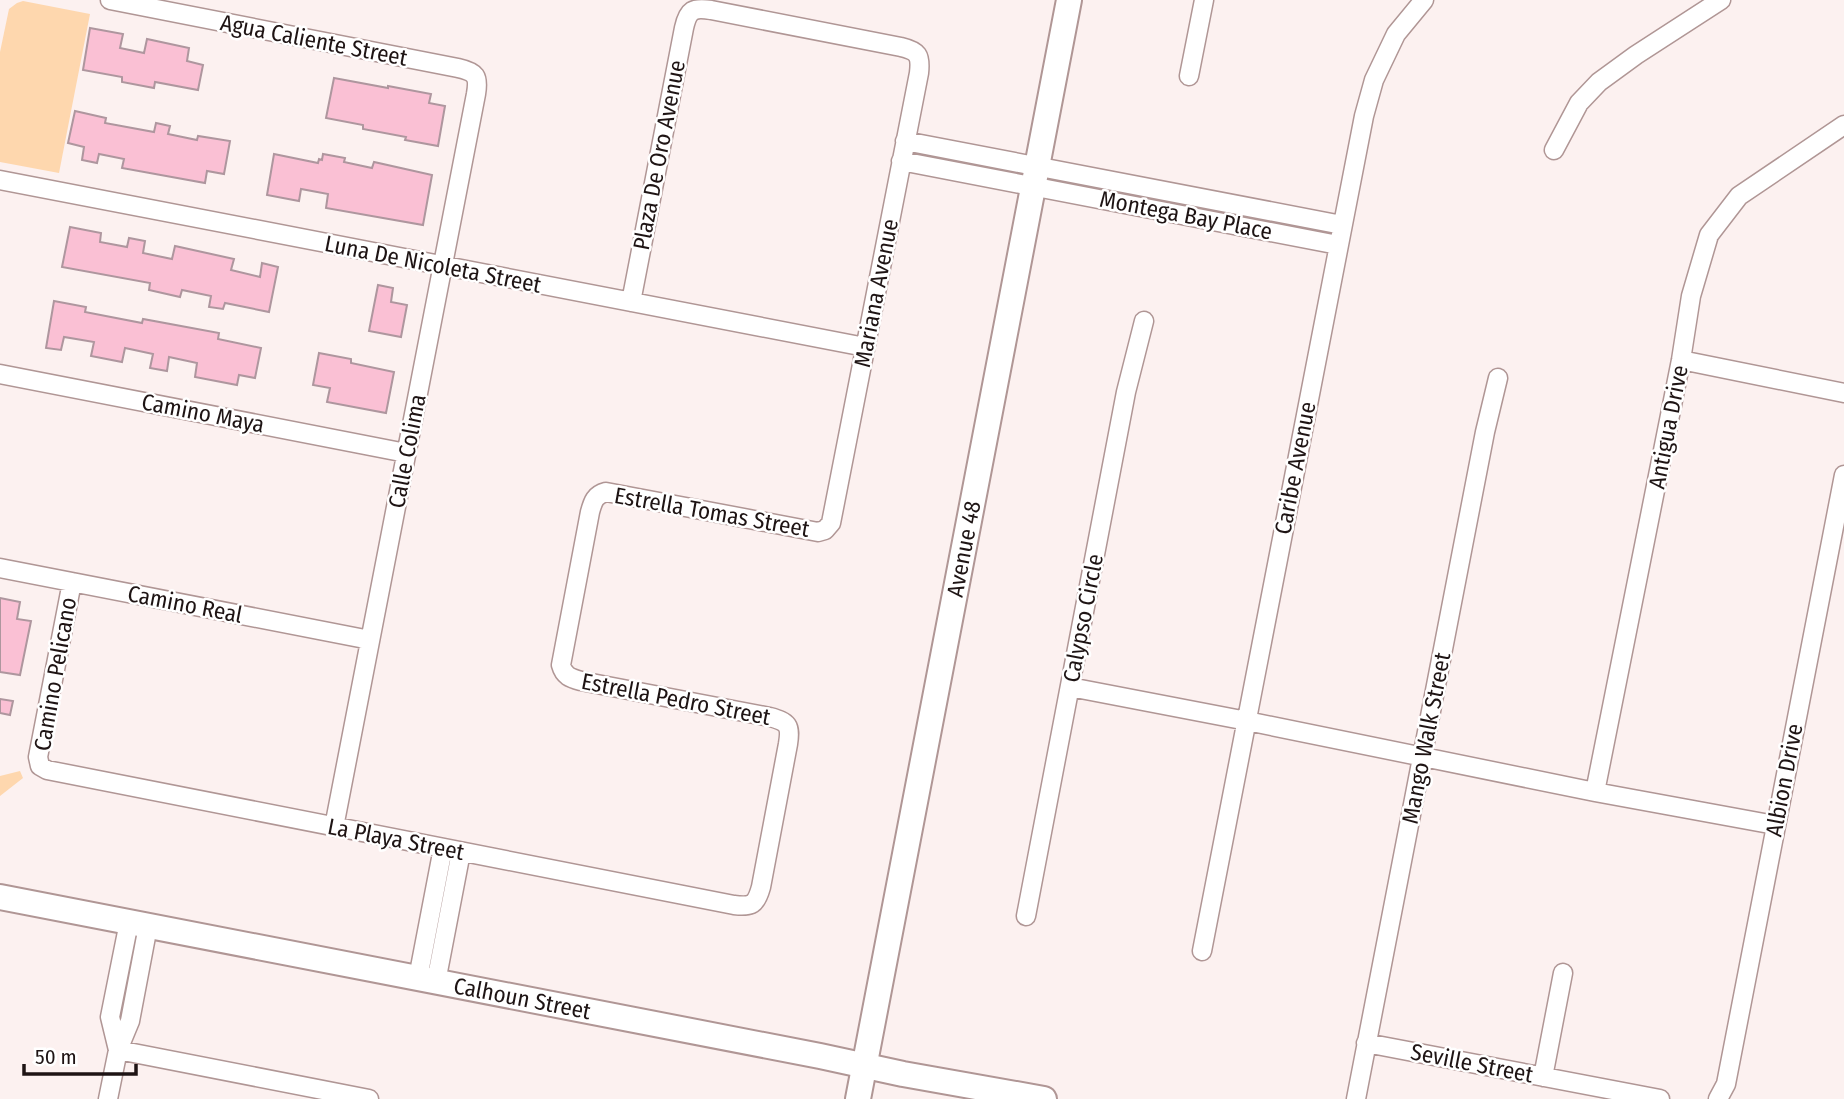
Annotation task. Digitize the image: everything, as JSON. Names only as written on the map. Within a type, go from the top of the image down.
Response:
[{"type":"main road","name":"Avenue 48","points":[[858,1099],[1069,0]]},
{"type":"main road","name":"Calhoun Street","points":[[0,897],[903,1074],[1044,1099]]},
{"type":"street","name":"Agua Caliente Street","points":[[114,0],[469,70],[476,75]]},
{"type":"street","points":[[1189,76],[1204,0]]},
{"type":"street","name":"Caribe Avenue","points":[[1202,951],[1364,116],[1374,80],[1396,34],[1424,0]]},
{"type":"street","points":[[1554,150],[1579,103],[1599,82],[1721,0]]},
{"type":"street","name":"Mariana Avenue","points":[[692,10],[711,10],[901,47],[918,54],[919,73],[831,523],[825,530]]},
{"type":"street","name":"Plaza De Oro Avenue","points":[[631,302],[684,28],[692,10]]},
{"type":"street","name":"Calle Colima","points":[[334,827],[476,94],[476,75]]},
{"type":"street","name":"Antigua Drive","points":[[1595,792],[1681,360],[1691,296],[1709,235],[1739,196],[1844,125]]},
{"type":"street","points":[[905,141],[1036,177]]},
{"type":"street","points":[[901,162],[1036,177]]},
{"type":"street","name":"Montega Bay Place","points":[[1036,177],[1076,173],[1342,225]]},
{"type":"street","name":"Montega Bay Place","points":[[1036,177],[1071,193],[1338,245]]},
{"type":"street","name":"Luna De Nicoleta Street","points":[[0,180],[865,347]]},
{"type":"street","name":"Calypso Circle","points":[[1026,916],[1126,392],[1144,321]]},
{"type":"street","points":[[1681,360],[1844,393]]},
{"type":"street","name":"Camino Maya","points":[[0,374],[406,453]]},
{"type":"street","name":"Mango Walk Street","points":[[1356,1099],[1485,432],[1498,378]]},
{"type":"street","name":"Albion Drive","points":[[1722,1092],[1844,475]]},
{"type":"street","name":"Estrella Tomas Street","points":[[563,673],[561,665],[588,525],[593,501],[598,494],[606,492],[806,531],[825,530]]},
{"type":"street","name":"Camino Real","points":[[0,568],[370,640]]},
{"type":"street","name":"Camino Pelicano","points":[[40,766],[38,757],[72,582]]},
{"type":"street","name":"Estrella Pedro Street","points":[[563,673],[581,681],[770,717],[788,725],[790,733],[761,887],[753,904]]},
{"type":"street","points":[[1070,687],[1247,720],[1595,792],[1775,825]]},
{"type":"street","name":"La Playa Street","points":[[40,766],[58,773],[734,905],[753,904]]},
{"type":"street","points":[[427,980],[443,848]]},
{"type":"street","points":[[427,980],[461,852]]},
{"type":"street","points":[[108,1099],[118,1050],[130,1021],[139,924]]},
{"type":"street","points":[[1543,1077],[1563,973]]},
{"type":"street","name":"Seville Street","points":[[1366,1043],[1660,1099]]},
{"type":"street","points":[[118,1050],[297,1092],[369,1099]]},
{"type":"shaded area","points":[[23,1],[90,14],[59,173],[0,162],[0,52],[9,9]]},
{"type":"shaded area","points":[[20,771],[23,778],[0,796],[0,776]]},
{"type":"building","points":[[90,28],[123,34],[120,48],[144,53],[147,39],[189,48],[187,61],[203,65],[198,90],[155,82],[154,88],[122,82],[122,77],[83,70]]},
{"type":"building","points":[[334,78],[431,94],[429,103],[445,106],[438,146],[363,129],[363,125],[326,118]]},
{"type":"building","points":[[75,111],[106,118],[105,123],[154,132],[156,123],[170,126],[168,134],[197,140],[198,136],[230,141],[224,174],[207,171],[205,183],[122,168],[124,159],[99,154],[97,163],[82,160],[84,147],[68,143]]},
{"type":"building","points":[[274,154],[318,163],[323,154],[345,158],[344,162],[372,168],[374,162],[432,175],[423,225],[326,208],[328,194],[301,189],[299,201],[267,195]]},
{"type":"building","points":[[70,227],[101,233],[100,242],[127,247],[129,238],[145,241],[143,253],[172,259],[175,246],[234,259],[231,270],[260,277],[262,263],[278,267],[269,312],[225,303],[223,309],[209,307],[211,296],[182,290],[180,297],[149,290],[150,283],[62,267]]},
{"type":"building","points":[[378,285],[393,288],[391,302],[407,305],[401,337],[369,331]]},
{"type":"building","points":[[54,301],[86,307],[85,312],[219,333],[218,339],[261,348],[255,378],[239,375],[237,385],[195,377],[197,363],[169,357],[167,371],[150,368],[153,354],[125,348],[122,362],[91,356],[94,342],[64,337],[61,350],[46,348]]},
{"type":"building","points":[[319,353],[394,372],[386,413],[327,402],[330,388],[313,385]]},
{"type":"building","points":[[0,598],[20,602],[17,619],[31,621],[20,675],[0,672]]},
{"type":"building","points":[[0,699],[13,701],[10,715],[0,713]]}]
